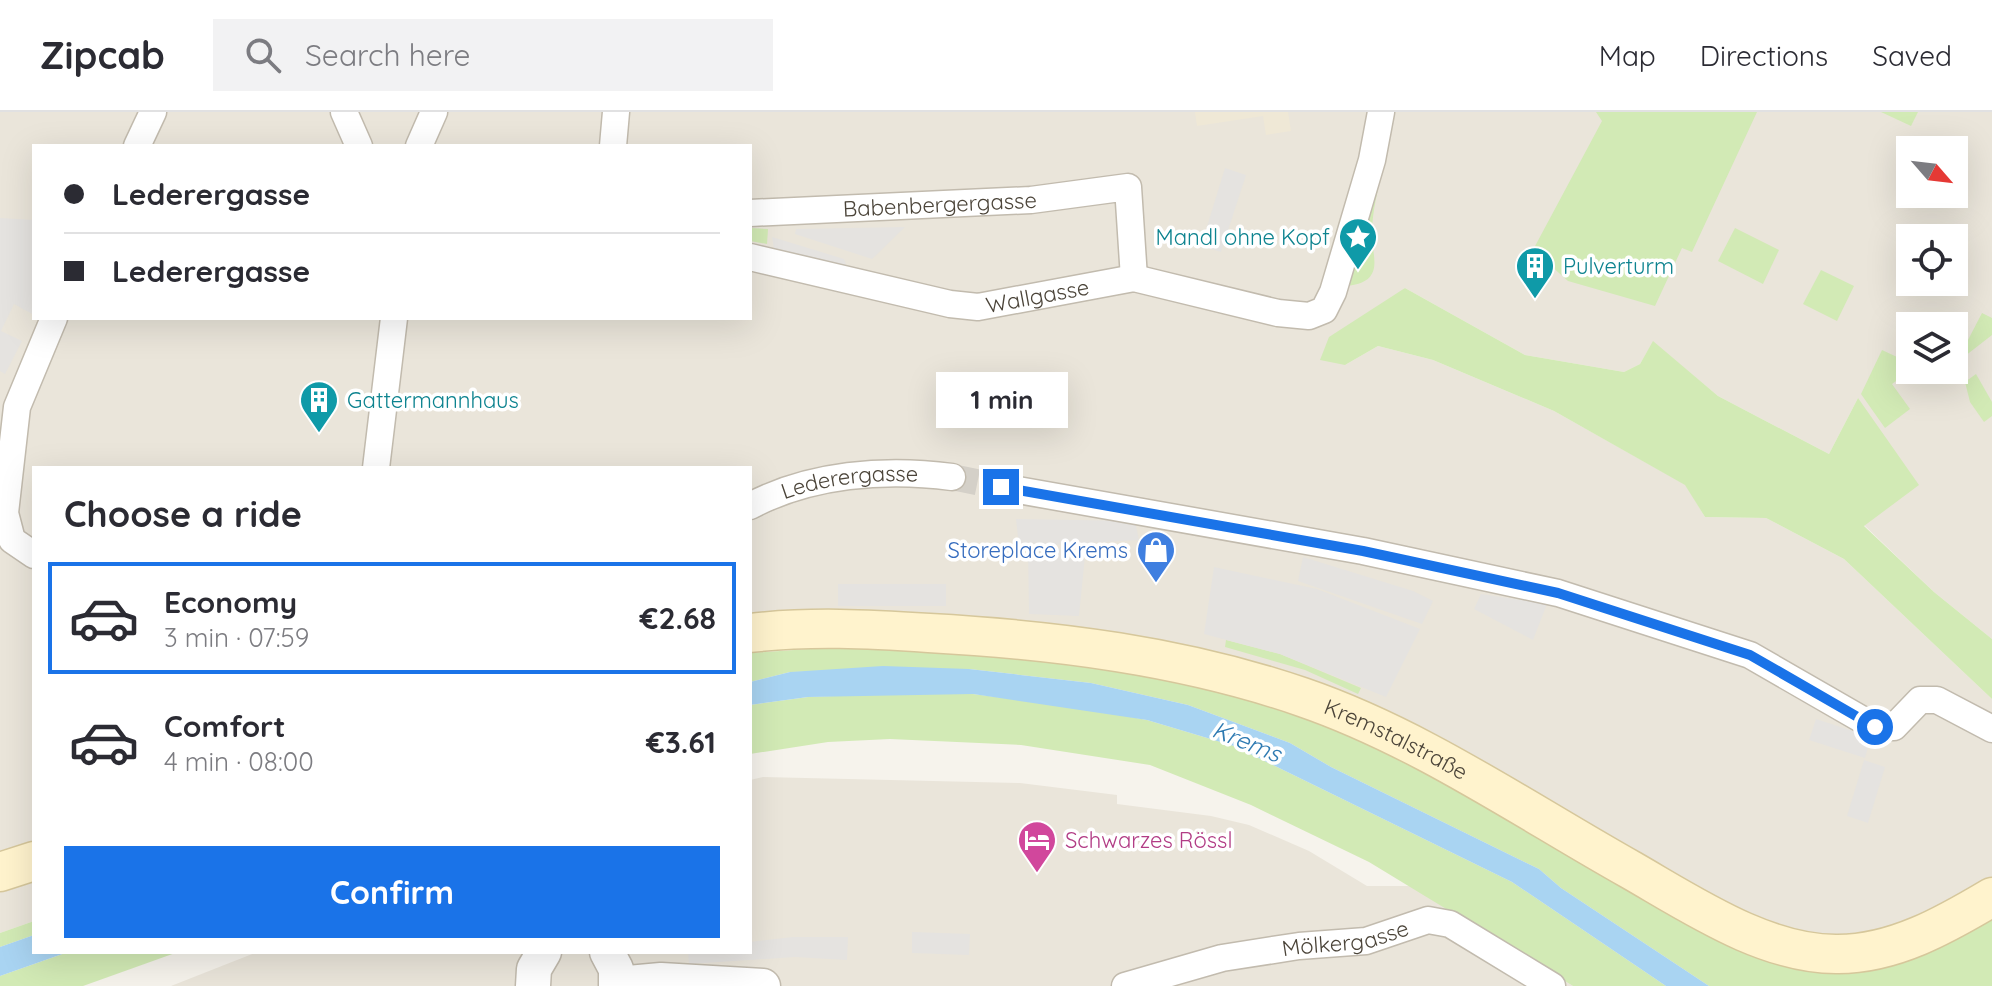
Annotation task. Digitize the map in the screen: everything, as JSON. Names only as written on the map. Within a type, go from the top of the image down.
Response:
[{"type":"main road","name":"Kremstalstraße","points":[[752,633],[836,628],[979,635],[1125,653],[1213,671],[1301,697],[1357,718],[1445,763],[1693,905],[1760,936],[1802,950],[1835,954],[1869,953],[1910,940],[1992,897]]},
{"type":"main road","points":[[0,872],[32,862]]},
{"type":"street","points":[[138,144],[153,112]]},
{"type":"street","points":[[344,112],[358,144]]},
{"type":"street","points":[[420,144],[434,112]]},
{"type":"street","points":[[613,144],[616,112]]},
{"type":"street","name":"Wallgasse","points":[[752,257],[950,304],[978,307],[1134,278],[1278,313],[1309,316],[1324,310],[1372,160],[1381,112]]},
{"type":"street","name":"Babenbergergasse","points":[[752,213],[1031,200],[1128,187],[1134,278]]},
{"type":"street","points":[[32,554],[12,540],[5,513],[10,391],[53,320]]},
{"type":"street","points":[[376,466],[394,320]]},
{"type":"street","name":"Lederergasse","points":[[752,505],[798,485],[851,476],[952,477]]},
{"type":"street","points":[[1001,487],[1363,551],[1558,593],[1750,655],[1875,727],[1894,727],[1920,700],[1937,700],[1992,729]]},
{"type":"street","name":"Mölkergasse","points":[[1125,986],[1222,958],[1299,946],[1366,941],[1428,920],[1450,924],[1552,986]]},
{"type":"street","points":[[529,985],[543,954]]},
{"type":"street","points":[[608,954],[616,969],[617,985],[661,980],[763,986]]},
{"type":"shaded area","points":[[0,112],[1992,112],[1992,639],[1934,592],[1864,525],[1858,398],[1829,454],[1718,396],[1653,342],[1640,364],[1624,372],[1525,355],[1405,288],[1345,365],[1378,346],[1433,360],[1554,411],[1686,485],[1705,517],[1766,518],[1844,559],[1992,699],[1992,919],[1916,957],[1874,969],[1835,973],[1294,714],[1207,688],[780,649],[752,653],[752,466],[32,466],[32,922],[0,933]]},
{"type":"shaded area","points":[[1195,112],[1288,112],[1291,131],[1266,135],[1263,116],[1197,126]]},
{"type":"shaded area","points":[[1225,168],[1246,175],[1221,252],[1201,246]]},
{"type":"shaded area","points":[[0,218],[32,220],[32,314],[14,304],[1,331],[22,341],[5,374],[0,371]]},
{"type":"shaded area","points":[[905,227],[872,259],[795,234],[796,229]]},
{"type":"shaded area","points":[[772,237],[844,259],[848,270],[774,249]]},
{"type":"shaded area","points":[[1016,519],[1135,521],[1139,540],[1019,547]]},
{"type":"shaded area","points":[[1086,546],[1079,616],[1029,614],[1028,550]]},
{"type":"shaded area","points":[[1303,557],[1413,591],[1433,601],[1422,624],[1298,581]]},
{"type":"shaded area","points":[[1214,567],[1317,589],[1420,629],[1386,697],[1280,654],[1204,634]]},
{"type":"shaded area","points":[[838,584],[946,584],[946,606],[838,606]]},
{"type":"shaded area","points":[[1481,594],[1547,604],[1533,640],[1474,609]]},
{"type":"shaded area","points":[[1816,719],[1871,737],[1865,758],[1809,740]]},
{"type":"shaded area","points":[[1864,760],[1885,767],[1868,823],[1847,816]]},
{"type":"shaded area","points":[[763,777],[1020,783],[1117,795],[1117,804],[1211,816],[1249,825],[1309,851],[1367,886],[1412,886],[1573,986],[171,986],[252,954],[752,954],[752,780]]},
{"type":"shaded area","points":[[912,932],[970,934],[969,955],[912,953]]},
{"type":"shaded area","points":[[793,937],[848,937],[847,960],[795,957],[689,964],[688,954],[752,954],[752,942]]},
{"type":"green space","points":[[1596,112],[1757,112],[1692,252],[1682,248],[1655,306],[1568,281],[1550,265],[1526,263],[1602,121]]},
{"type":"green space","points":[[1881,112],[1918,112],[1911,126]]},
{"type":"green space","points":[[1382,170],[1373,217],[1372,273],[1368,279],[1348,286]]},
{"type":"green space","points":[[752,228],[768,229],[767,244],[752,241]]},
{"type":"green space","points":[[1735,228],[1779,250],[1763,284],[1718,261]]},
{"type":"green space","points":[[1821,270],[1854,286],[1837,321],[1803,304]]},
{"type":"green space","points":[[1405,288],[1525,355],[1624,372],[1640,364],[1653,341],[1718,396],[1829,454],[1858,398],[1919,485],[1864,526],[1934,592],[1992,639],[1992,699],[1844,559],[1766,518],[1705,517],[1685,485],[1554,411],[1433,360],[1378,346],[1345,365],[1320,360],[1329,337]]},
{"type":"green space","points":[[1982,313],[1992,318],[1992,335],[1968,354],[1968,340]]},
{"type":"green space","points":[[1882,350],[1896,356],[1896,381],[1892,384],[1910,409],[1885,428],[1861,394]]},
{"type":"green space","points":[[1976,374],[1992,402],[1992,416],[1984,422],[1970,402],[1966,384]]},
{"type":"green space","points":[[1226,640],[1280,654],[1361,688],[1358,694],[1305,670],[1225,647]]},
{"type":"green space","points":[[837,647],[980,655],[1151,676],[1238,697],[1351,735],[1835,973],[1877,967],[1916,955],[1992,919],[1992,986],[1709,986],[1561,888],[1539,869],[1331,767],[1290,743],[1188,705],[1091,683],[969,669],[790,672],[752,682],[752,653]]},
{"type":"green space","points":[[973,694],[1147,720],[1234,746],[1512,882],[1666,986],[1573,986],[1369,862],[1251,805],[1150,765],[1021,745],[890,739],[828,742],[752,754],[752,705],[808,697]]},
{"type":"green space","points":[[32,922],[32,936],[0,947],[0,933]]},
{"type":"green space","points":[[62,954],[172,954],[83,986],[0,986],[0,976]]},
{"type":"water","name":"Krems","points":[[883,666],[969,669],[1091,683],[1188,705],[1290,743],[1331,767],[1539,869],[1561,888],[1709,986],[1666,986],[1512,882],[1234,746],[1147,720],[973,694],[808,697],[752,705],[752,682],[790,672]]},
{"type":"water","points":[[32,936],[32,954],[62,954],[0,976],[0,947]]},
{"type":"tunnel","points":[[952,477],[1001,487]]},
{"type":"place","name":"Mandl ohne Kopf","points":[[1358,271]]},
{"type":"place","name":"Pulverturm","points":[[1535,300]]},
{"type":"place","name":"Gattermannhaus","points":[[319,434]]},
{"type":"place","name":"Storeplace Krems","points":[[1156,584]]},
{"type":"place","name":"Schwarzes Rössl","points":[[1037,874]]},
{"type":"route","points":[[1001,487],[1064,501],[1363,551],[1558,593],[1750,655],[1875,727]]}]
